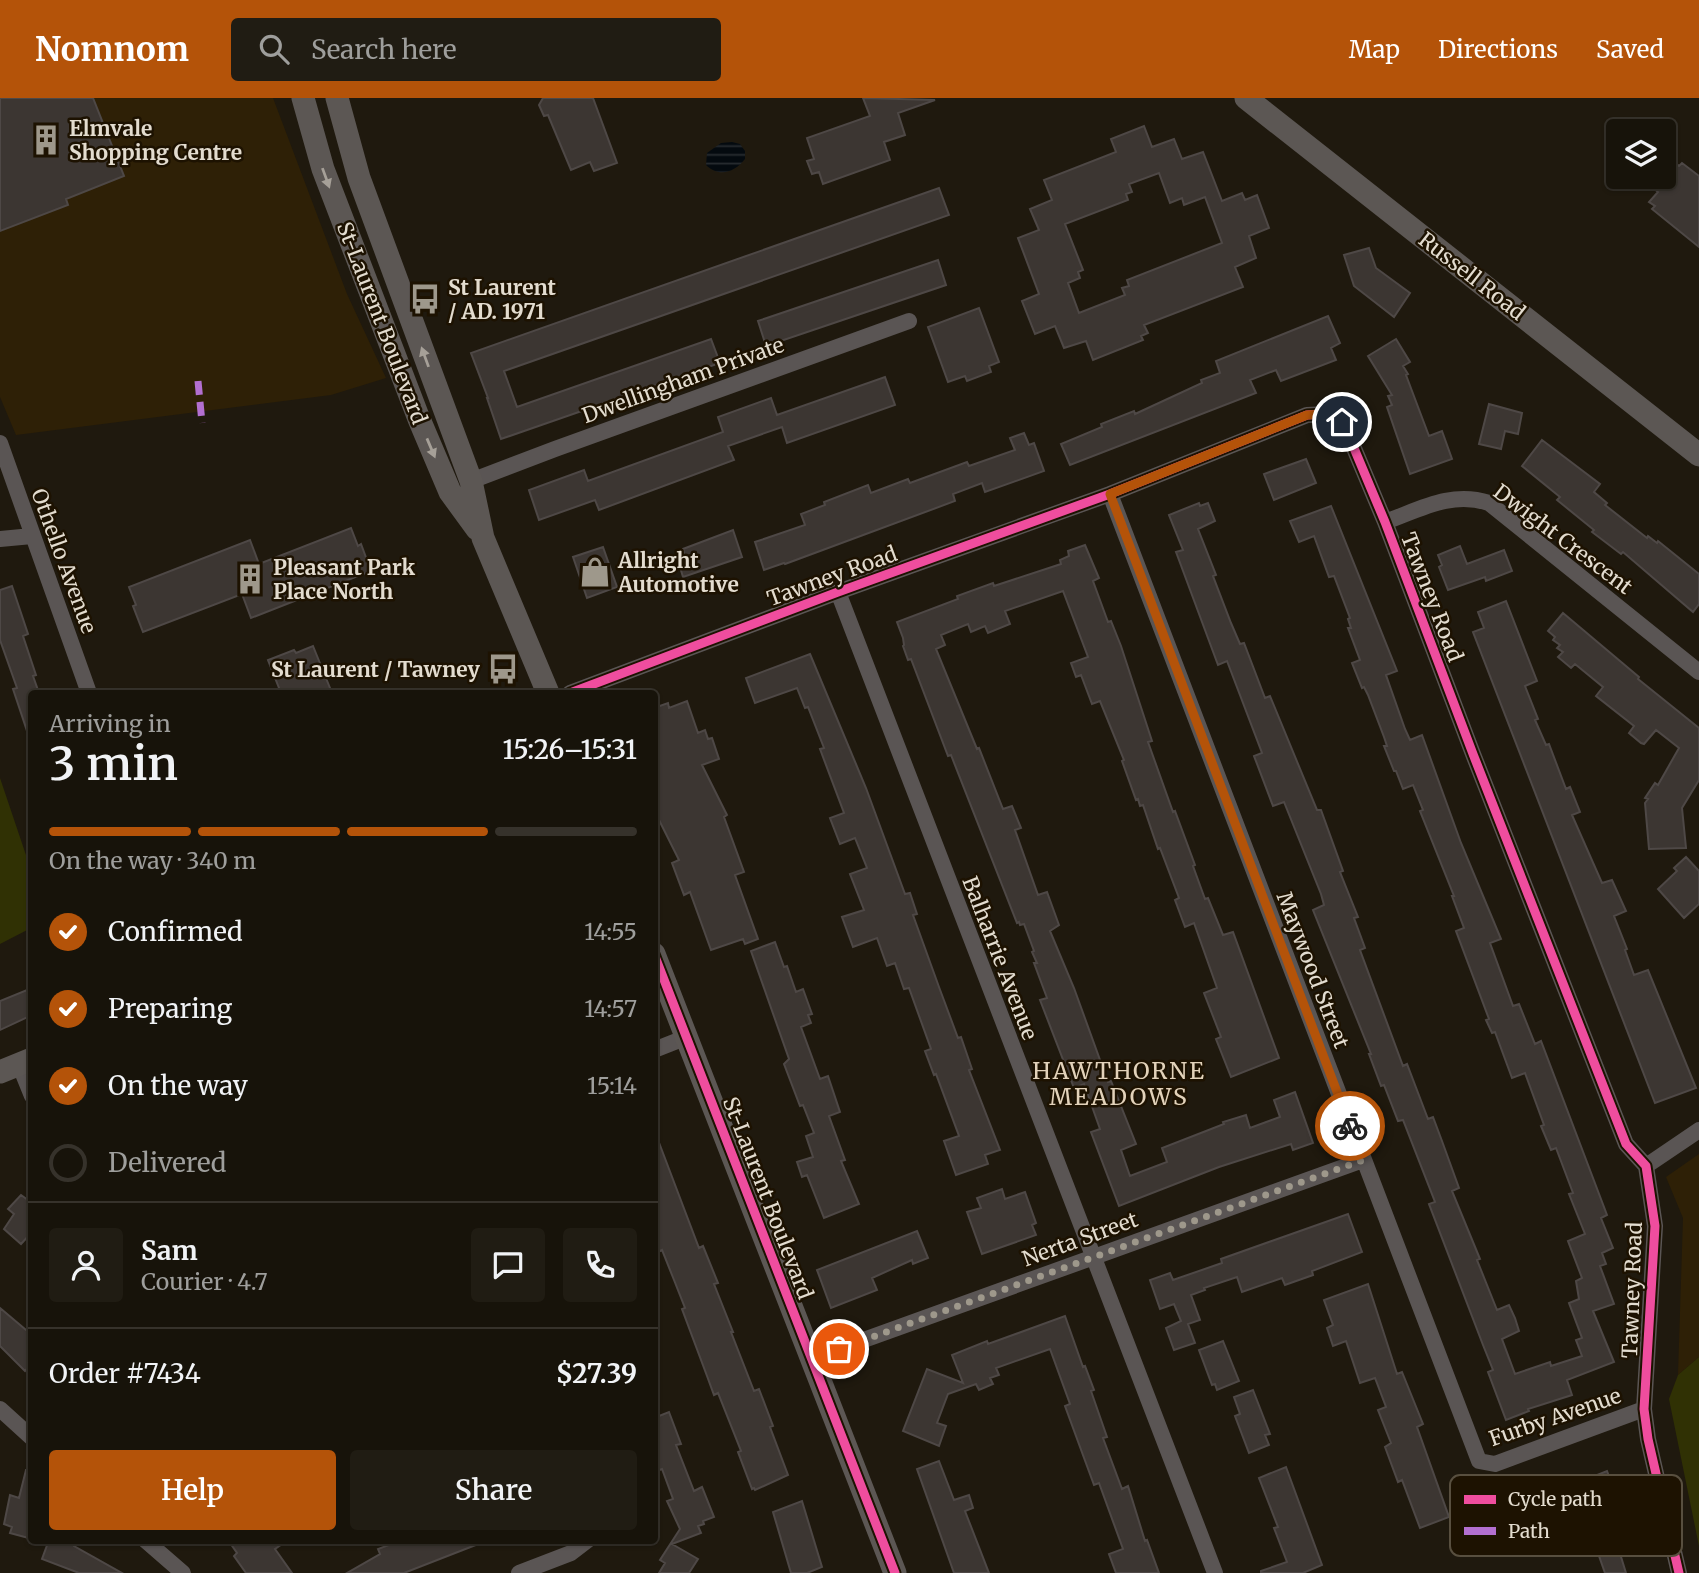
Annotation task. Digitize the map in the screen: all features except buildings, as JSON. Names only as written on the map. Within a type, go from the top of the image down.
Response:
[{"type":"street","name":"St-Laurent Boulevard","points":[[303,98],[323,169],[352,248],[450,492],[483,538]]},
{"type":"street","name":"St-Laurent Boulevard","points":[[337,98],[359,178],[471,481],[483,538],[547,690]]},
{"type":"street","name":"Russell Road","points":[[1246,98],[1699,455]]},
{"type":"street","points":[[352,248],[380,236]]},
{"type":"street","name":"Dwellingham Private","points":[[471,481],[909,321]]},
{"type":"street","name":"Tawney Road","points":[[578,690],[1110,494],[1307,415],[1326,414],[1342,422],[1385,522],[1626,1144],[1646,1166],[1655,1226],[1644,1409],[1656,1475]]},
{"type":"street","name":"Othello Avenue","points":[[0,443],[88,690]]},
{"type":"street","name":"Maywood Street","points":[[1110,494],[1479,1461]]},
{"type":"street","name":"Dwight Crescent","points":[[1385,522],[1454,498],[1473,498],[1489,503],[1699,672]]},
{"type":"street","points":[[0,539],[32,536]]},
{"type":"street","name":"Balharrie Avenue","points":[[838,592],[1215,1573]]},
{"type":"street","name":"St-Laurent Boulevard","points":[[658,964],[895,1573]]},
{"type":"street","points":[[658,1048],[687,1037]]},
{"type":"street","points":[[17,1065],[28,1088]]},
{"type":"street","points":[[1646,1166],[1699,1130]]},
{"type":"street","name":"Nerta Street","points":[[811,1359],[1363,1160]]},
{"type":"street","name":"Furby Avenue","points":[[1479,1461],[1495,1464],[1644,1409]]},
{"type":"street","points":[[3,1418],[28,1435]]},
{"type":"street","points":[[150,1544],[183,1573]]},
{"type":"street","points":[[519,1573],[571,1553],[583,1544]]},
{"type":"shaded area","points":[[0,98],[273,98],[347,294],[386,378],[331,395],[16,435],[0,397]]},
{"type":"shaded area","points":[[721,143],[740,144],[745,151],[745,159],[741,164],[727,172],[716,171],[706,165],[707,153]]},
{"type":"shaded area","points":[[0,778],[28,861],[28,930],[0,944]]},
{"type":"shaded area","points":[[1699,1154],[1699,1357],[1678,1375],[1683,1218],[1666,1177]]},
{"type":"shaded area","points":[[1699,1357],[1699,1546],[1669,1399],[1678,1375]]},
{"type":"marked path","points":[[198,381],[202,423]]},
{"type":"cycle path","points":[[578,690],[1110,494],[1307,415],[1326,414],[1343,422],[1385,522],[1626,1144],[1646,1166],[1655,1226],[1644,1409],[1656,1475]]},
{"type":"cycle path","points":[[658,964],[895,1573]]},
{"type":"cycle path","points":[[1675,1556],[1679,1573]]},
{"type":"way so far","points":[[839,1349],[1363,1160],[1350,1126]]},
{"type":"place","name":"Elmvale Shopping Centre","points":[[46,140]]},
{"type":"place","name":"St Laurent / AD. 1971","points":[[425,299]]},
{"type":"place","name":"Allright Automotive","points":[[595,572]]},
{"type":"place","name":"Pleasant Park Place North","points":[[250,579]]},
{"type":"place","name":"St Laurent / Tawney","points":[[503,669]]},
{"type":"district","name":"HAWTHORNE MEADOWS","points":[[1119,1083]]},
{"type":"route","points":[[1342,422],[1326,414],[1307,415],[1110,494],[1350,1126]]}]
